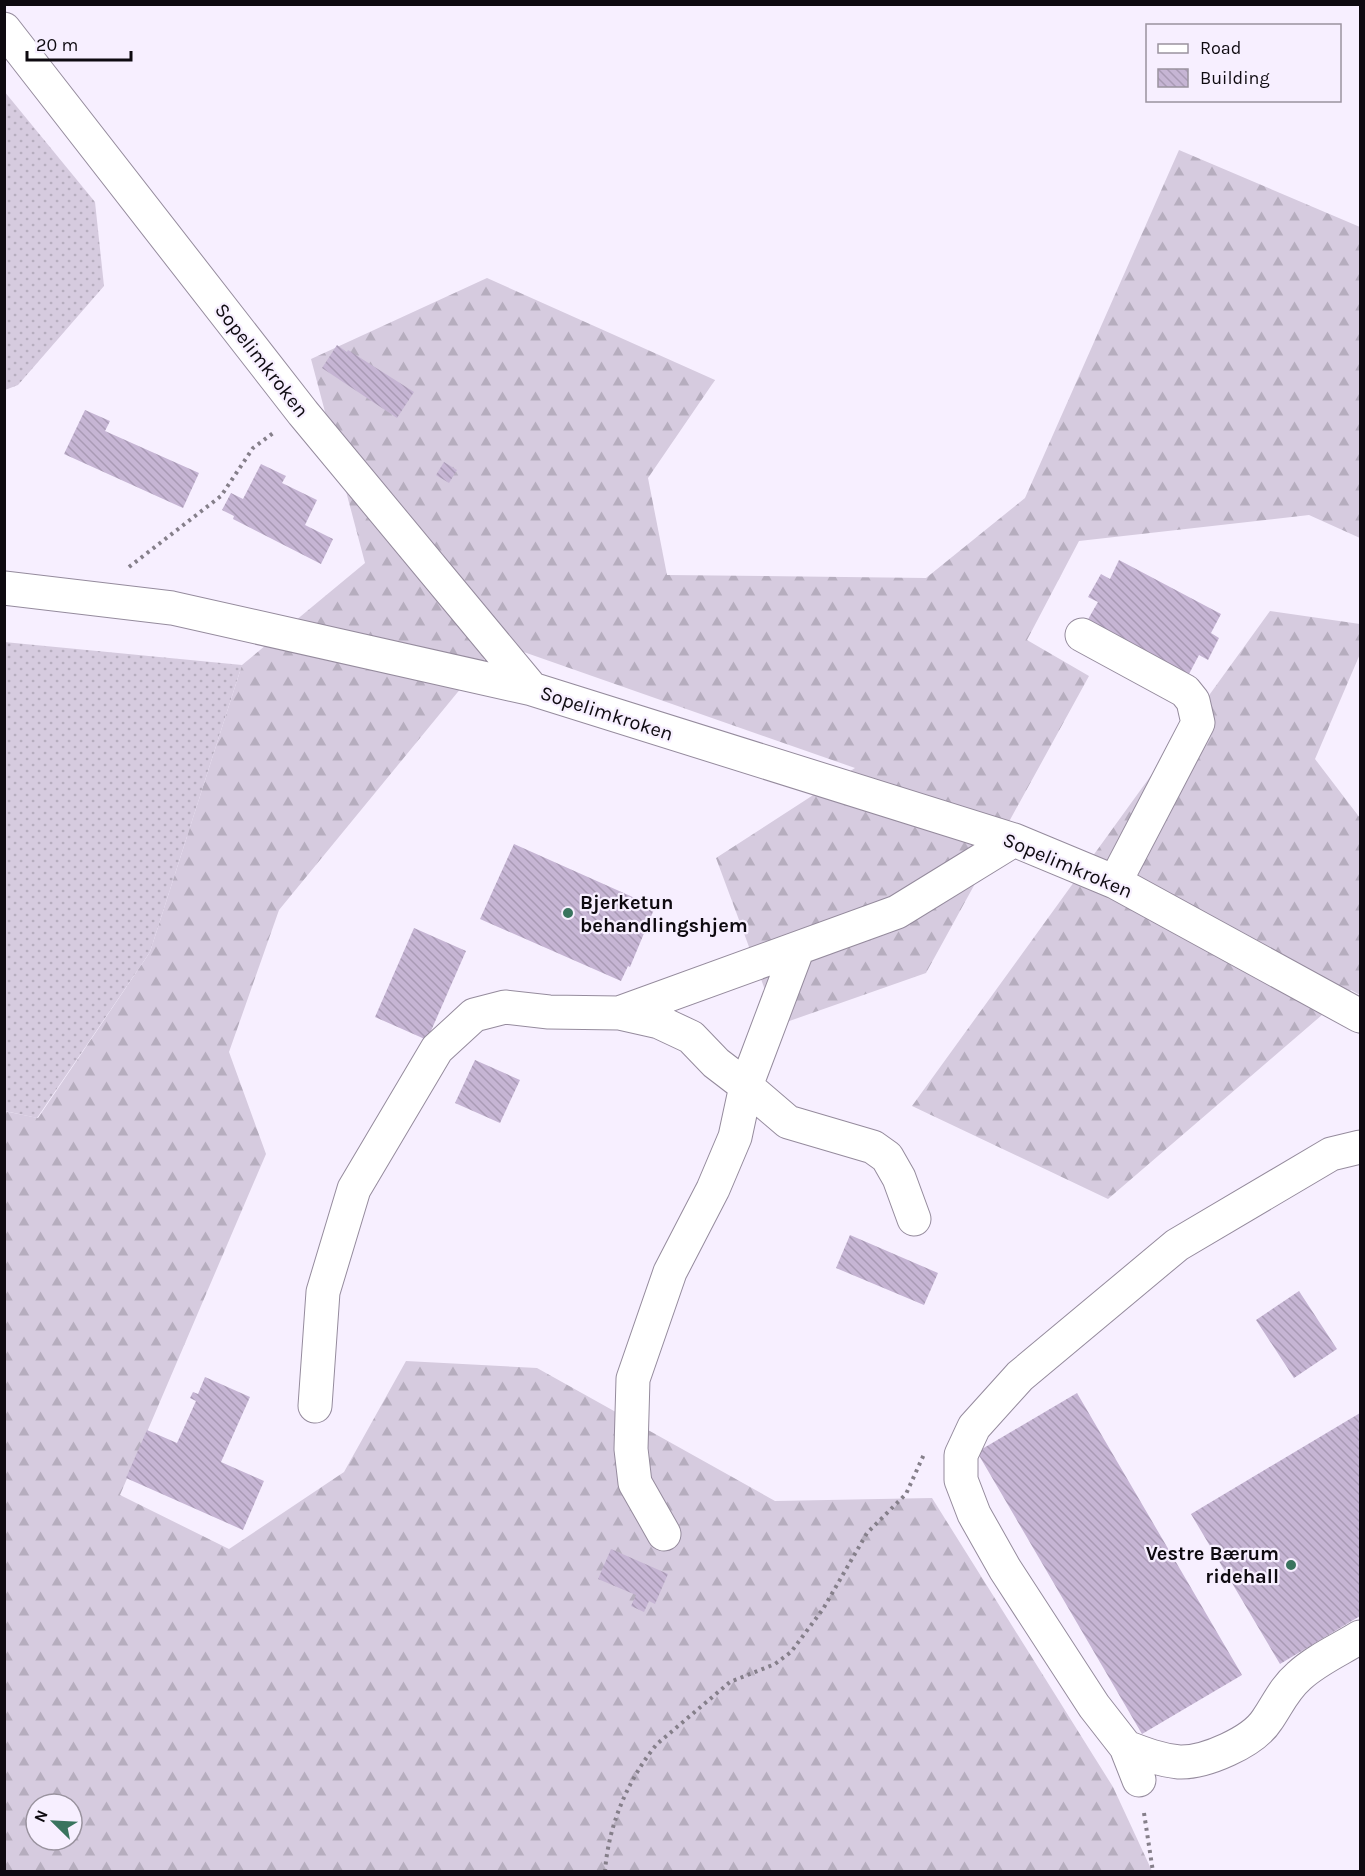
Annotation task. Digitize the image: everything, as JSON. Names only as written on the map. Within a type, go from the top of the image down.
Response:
[{"type":"street","name":"Sopelimkroken","points":[[4,29],[303,412],[532,689],[1014,840],[1115,882],[1360,1016]]},
{"type":"street","points":[[4,588],[171,608],[532,689]]},
{"type":"street","points":[[1082,635],[1185,691],[1193,701],[1198,723],[1115,882]]},
{"type":"street","points":[[619,1013],[897,912],[1014,840]]},
{"type":"street","points":[[664,1534],[635,1484],[631,1449],[633,1379],[670,1272],[713,1189],[735,1137],[746,1086],[798,948]]},
{"type":"street","points":[[315,1406],[323,1292],[354,1189],[437,1049],[474,1015],[505,1007],[549,1012],[619,1013],[659,1022],[691,1037],[716,1063],[788,1122],[873,1147],[887,1157],[899,1178],[914,1219]]},
{"type":"street","points":[[1139,1780],[1126,1747],[1094,1706],[1005,1569],[974,1514],[961,1480],[961,1455],[974,1427],[1020,1376],[1107,1300],[1177,1245],[1346,1150],[1360,1168]]},
{"type":"street","points":[[1126,1747],[1155,1758],[1182,1762],[1225,1751],[1251,1738],[1267,1721],[1280,1696],[1299,1675],[1360,1636]]},
{"type":"path","points":[[88,598],[221,496],[253,448],[303,412]]},
{"type":"path","points":[[604,1872],[609,1843],[622,1802],[647,1756],[657,1744],[730,1682],[775,1664],[791,1652],[822,1609],[867,1533],[906,1494],[929,1444]]},
{"type":"path","points":[[1139,1780],[1153,1872]]},
{"type":"green space","points":[[4,91],[95,202],[104,286],[18,385],[5,390]]},
{"type":"green space","points":[[1179,150],[1360,227],[1360,538],[1309,515],[1079,541],[1027,640],[1089,676],[926,973],[778,1025],[716,858],[855,768],[498,643],[279,910],[229,1052],[266,1154],[120,1495],[229,1549],[344,1472],[406,1361],[537,1368],[775,1501],[932,1498],[1113,1787],[1152,1871],[5,1871],[4,1111],[38,1118],[150,952],[242,665],[365,563],[311,359],[487,278],[715,380],[648,478],[667,575],[926,578],[1025,498]]},
{"type":"green space","points":[[1270,611],[1360,624],[1360,654],[1315,759],[1360,818],[1360,995],[1351,990],[1108,1199],[912,1106]]},
{"type":"green space","points":[[4,642],[242,665],[150,952],[37,1118],[5,1111]]},
{"type":"building","points":[[337,345],[414,392],[397,418],[322,368]]},
{"type":"building","points":[[85,410],[110,421],[105,431],[199,473],[183,508],[64,454]]},
{"type":"building","points":[[444,462],[457,470],[449,483],[436,475]]},
{"type":"building","points":[[261,464],[286,476],[282,483],[317,500],[305,525],[333,539],[321,564],[233,519],[234,516],[222,510],[231,493],[243,499]]},
{"type":"building","points":[[1119,560],[1221,614],[1211,633],[1219,638],[1208,660],[1199,655],[1189,674],[1087,621],[1098,602],[1088,597],[1101,574],[1110,579]]},
{"type":"building","name":"Bjerketun behandlingshjem","points":[[514,844],[655,907],[630,967],[628,966],[621,981],[480,919]]},
{"type":"building","points":[[414,928],[466,951],[427,1040],[375,1017]]},
{"type":"building","points":[[475,1060],[520,1080],[500,1123],[455,1103]]},
{"type":"building","points":[[850,1235],[938,1273],[924,1305],[836,1268]]},
{"type":"building","points":[[1299,1291],[1337,1349],[1294,1378],[1256,1320]]},
{"type":"building","points":[[205,1377],[250,1397],[221,1462],[264,1481],[243,1530],[126,1478],[147,1430],[177,1443],[196,1401],[190,1398],[193,1392],[198,1394]]},
{"type":"building","points":[[1077,1393],[1242,1675],[1142,1734],[977,1452]]},
{"type":"building","name":"Vestre Bærum ridehall","points":[[1360,1413],[1360,1616],[1280,1664],[1191,1514]]},
{"type":"building","points":[[611,1549],[668,1574],[655,1604],[649,1601],[644,1612],[631,1606],[636,1595],[598,1579]]},
{"type":"place","name":"Bjerketun behandlingshjem","points":[[568,913]]},
{"type":"place","name":"Vestre Bærum ridehall","points":[[1291,1565]]}]
